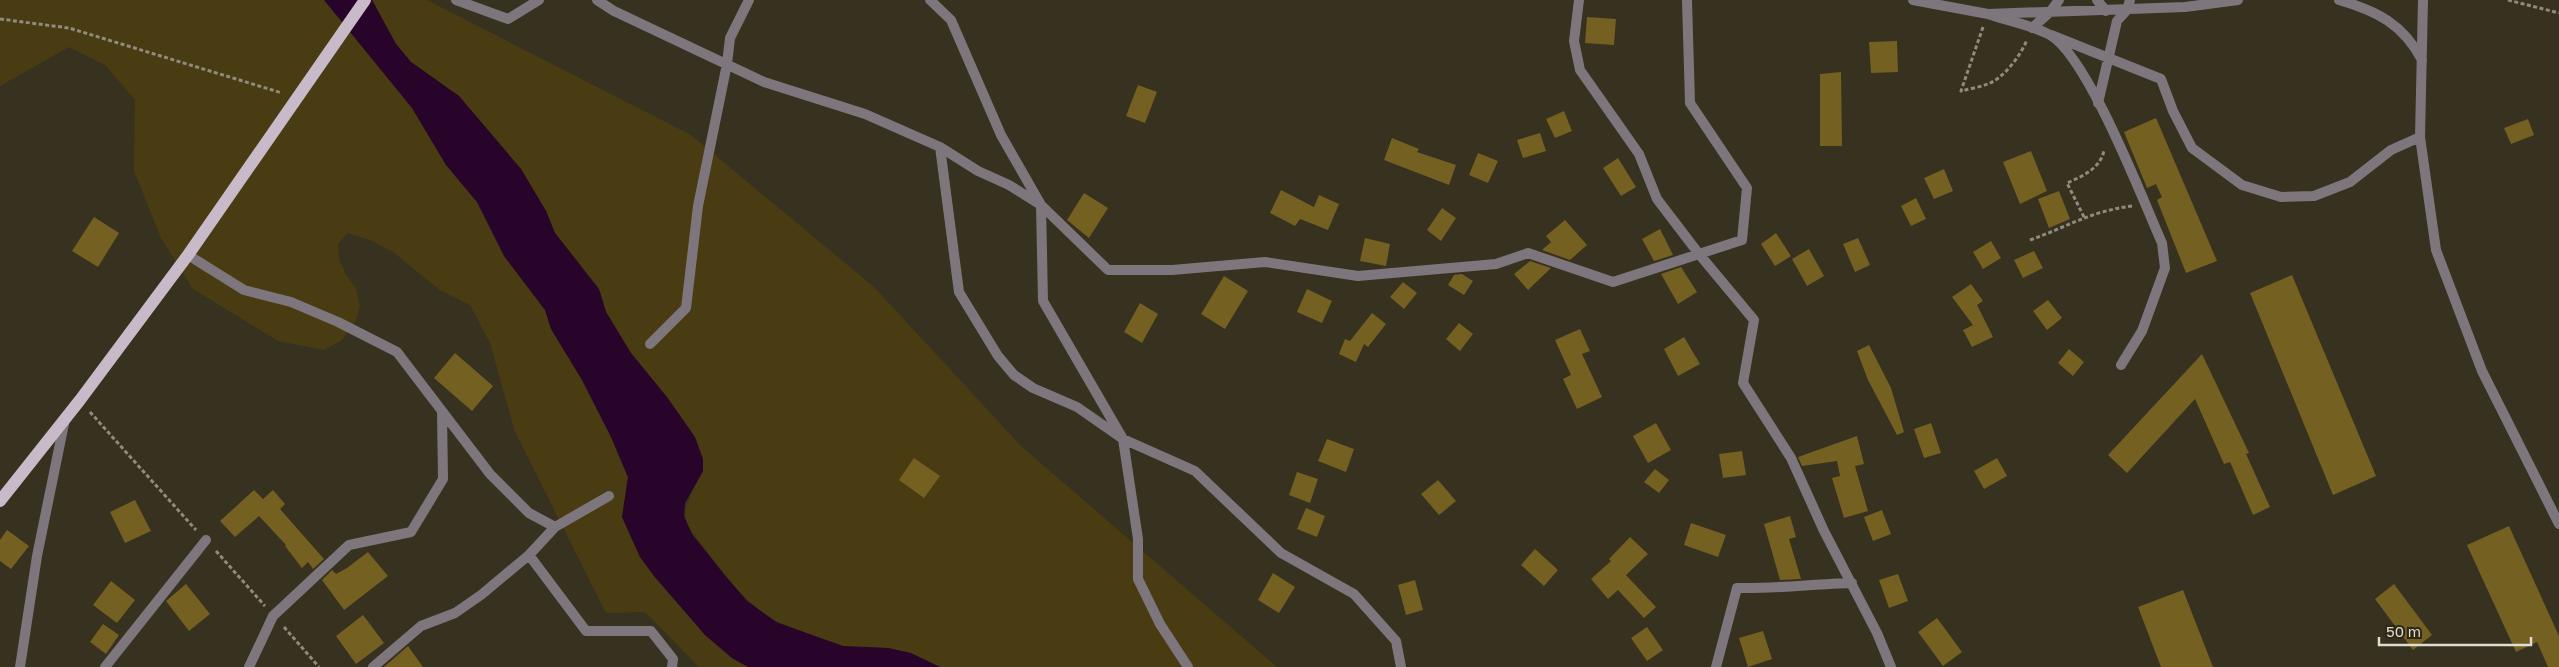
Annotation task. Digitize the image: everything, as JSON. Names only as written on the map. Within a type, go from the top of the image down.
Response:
[{"type":"main road","points":[[0,501],[188,255],[365,0]]},
{"type":"street","points":[[456,0],[508,19],[539,0]]},
{"type":"street","points":[[597,0],[614,11],[764,82],[865,114],[940,147],[978,171],[1009,185],[1042,205],[1108,270],[1172,270],[1265,262],[1358,276],[1496,264],[1528,253],[1613,282],[1742,240],[1747,188],[1690,103],[1687,0]]},
{"type":"street","points":[[650,344],[686,308],[698,206],[727,64],[730,38],[749,0]]},
{"type":"street","points":[[930,0],[951,20],[1001,135],[1042,205],[1043,301],[1122,439],[1138,539],[1138,579],[1160,624],[1188,667]]},
{"type":"street","points":[[1579,0],[1574,41],[1580,70],[1638,154],[1657,199],[1699,254],[1754,320],[1743,383],[1791,458],[1824,531],[1877,632],[1891,667]]},
{"type":"street","points":[[1913,0],[1988,14],[2032,28],[2161,79],[2173,111],[2192,148],[2242,184],[2281,197],[2314,196],[2350,182],[2391,150],[2420,137]]},
{"type":"street","points":[[2032,28],[2050,12],[2059,0]]},
{"type":"street","points":[[2097,0],[2106,11]]},
{"type":"street","points":[[1988,14],[2106,11],[2128,5],[2185,7],[2238,0]]},
{"type":"street","points":[[2339,0],[2366,8],[2397,25],[2416,49],[2422,61]]},
{"type":"street","points":[[2423,0],[2420,137],[2436,250],[2482,371],[2559,524]]},
{"type":"street","points":[[2098,102],[2117,21],[2128,5]]},
{"type":"street","points":[[2051,35],[2071,54],[2098,102],[2162,242],[2165,268],[2142,331],[2121,365]]},
{"type":"street","points":[[940,147],[959,292],[998,356],[1014,375],[1033,388],[1077,407],[1122,439],[1195,471],[1281,553],[1354,594],[1396,641],[1401,667]]},
{"type":"street","points":[[188,255],[244,290],[291,302],[338,322],[397,352],[490,474],[529,513],[555,526]]},
{"type":"street","points":[[248,667],[273,616],[349,545],[411,532],[443,479],[442,411]]},
{"type":"street","points":[[20,667],[37,556],[65,418]]},
{"type":"street","points":[[373,667],[422,626],[455,613],[482,595],[529,555],[555,526],[609,496]]},
{"type":"street","points":[[105,667],[206,540]]},
{"type":"street","points":[[529,555],[586,631],[651,631],[673,659],[672,667]]},
{"type":"street","points":[[1716,667],[1737,588],[1771,589],[1806,584],[1852,583]]},
{"type":"path","points":[[2508,0],[2559,13]]},
{"type":"path","points":[[1988,14],[1961,91],[1988,84],[2002,75],[2023,49],[2032,28]]},
{"type":"path","points":[[0,19],[68,28],[297,98]]},
{"type":"path","points":[[2084,217],[2067,183],[2087,174],[2103,158],[2109,126]]},
{"type":"path","points":[[2030,240],[2060,230],[2084,217],[2111,209],[2145,205]]},
{"type":"shaded area","points":[[0,0],[324,0],[412,108],[446,165],[477,202],[504,256],[545,310],[551,329],[582,380],[611,437],[628,478],[622,517],[640,557],[705,635],[732,658],[748,667],[699,667],[645,612],[606,613],[515,432],[490,343],[470,305],[441,291],[393,252],[372,241],[348,233],[338,244],[339,259],[346,275],[356,288],[360,307],[355,322],[342,340],[324,350],[278,341],[193,289],[161,238],[134,171],[135,100],[105,65],[69,47],[0,86]]},
{"type":"shaded area","points":[[324,0],[372,0],[396,44],[411,62],[459,96],[521,169],[546,211],[555,233],[599,289],[606,312],[631,353],[667,397],[695,437],[703,459],[703,471],[685,503],[684,516],[692,534],[747,601],[776,622],[843,646],[888,648],[911,653],[940,667],[748,667],[732,658],[705,635],[640,557],[622,517],[628,477],[611,437],[582,380],[551,329],[545,310],[504,256],[477,202],[446,165],[412,108]]},
{"type":"shaded area","points":[[372,0],[427,0],[691,135],[874,287],[1022,447],[1277,667],[940,667],[914,655],[894,649],[850,647],[834,644],[782,624],[757,608],[746,599],[725,574],[688,525],[686,509],[703,471],[688,426],[631,353],[606,312],[599,289],[555,233],[546,211],[521,169],[459,96],[411,62],[396,44]]},
{"type":"building","points":[[1587,17],[1616,19],[1614,45],[1585,43]]},
{"type":"building","points":[[1897,41],[1898,72],[1871,73],[1869,42]]},
{"type":"building","points":[[1841,72],[1842,146],[1820,146],[1820,74]]},
{"type":"building","points":[[1138,85],[1157,92],[1145,123],[1126,116]]},
{"type":"building","points":[[1564,111],[1572,131],[1555,138],[1546,119]]},
{"type":"building","points":[[2156,118],[2217,261],[2186,273],[2157,200],[2162,197],[2156,184],[2147,188],[2124,132]]},
{"type":"building","points":[[2528,119],[2534,135],[2511,144],[2504,128]]},
{"type":"building","points":[[1540,133],[1546,151],[1523,158],[1517,140]]},
{"type":"building","points":[[1392,138],[1419,149],[1417,152],[1456,165],[1449,185],[1384,160]]},
{"type":"building","points":[[2031,151],[2047,191],[2020,204],[2003,162]]},
{"type":"building","points":[[1478,153],[1498,161],[1488,183],[1469,175]]},
{"type":"building","points":[[1618,158],[1636,187],[1621,196],[1603,168]]},
{"type":"building","points":[[1944,169],[1953,191],[1934,199],[1924,178]]},
{"type":"building","points":[[1281,190],[1314,207],[1319,195],[1339,204],[1328,230],[1300,219],[1295,226],[1270,213]]},
{"type":"building","points":[[2059,191],[2070,219],[2049,228],[2038,199]]},
{"type":"building","points":[[1084,193],[1108,208],[1089,238],[1067,220]]},
{"type":"building","points":[[1916,198],[1926,219],[1911,226],[1901,206]]},
{"type":"building","points":[[1442,208],[1456,218],[1441,241],[1427,230]]},
{"type":"building","points":[[94,217],[119,233],[98,267],[72,251]]},
{"type":"building","points":[[1565,220],[1587,245],[1570,260],[1542,250],[1551,242],[1546,236]]},
{"type":"building","points":[[1660,229],[1673,255],[1654,261],[1642,239]]},
{"type":"building","points":[[1776,233],[1791,256],[1775,266],[1761,244]]},
{"type":"building","points":[[1365,238],[1390,244],[1386,266],[1360,261]]},
{"type":"building","points":[[1858,238],[1870,265],[1855,272],[1843,244]]},
{"type":"building","points":[[1991,241],[2001,258],[1983,269],[1973,252]]},
{"type":"building","points":[[1809,249],[1824,276],[1807,286],[1792,259]]},
{"type":"building","points":[[2034,251],[2043,268],[2023,278],[2014,260]]},
{"type":"building","points":[[1530,261],[1551,268],[1528,290],[1514,274]]},
{"type":"building","points":[[1681,267],[1697,292],[1678,304],[1661,274]]},
{"type":"building","points":[[1462,274],[1473,281],[1464,295],[1448,285],[1454,275]]},
{"type":"building","points":[[2292,275],[2376,476],[2333,495],[2250,293]]},
{"type":"building","points":[[1224,276],[1248,291],[1225,329],[1201,314]]},
{"type":"building","points":[[1403,282],[1417,293],[1404,309],[1390,297]]},
{"type":"building","points":[[1971,284],[1983,301],[1977,305],[1993,337],[1972,347],[1963,330],[1973,325],[1952,297]]},
{"type":"building","points":[[1307,289],[1332,301],[1322,323],[1297,312]]},
{"type":"building","points":[[2048,300],[2062,318],[2047,330],[2033,311]]},
{"type":"building","points":[[1140,303],[1158,314],[1142,343],[1124,332]]},
{"type":"building","points":[[1372,313],[1386,324],[1368,347],[1364,344],[1356,362],[1339,354],[1345,339],[1350,341]]},
{"type":"building","points":[[1459,323],[1473,334],[1460,351],[1446,339]]},
{"type":"building","points":[[1580,329],[1590,351],[1582,354],[1602,397],[1577,409],[1563,379],[1571,375],[1555,340]]},
{"type":"building","points":[[1684,337],[1700,364],[1678,376],[1664,349]]},
{"type":"building","points":[[1869,345],[1891,388],[1904,432],[1897,435],[1868,380],[1857,351]]},
{"type":"building","points":[[2069,349],[2084,362],[2073,376],[2058,363]]},
{"type":"building","points":[[455,353],[493,386],[472,411],[434,378]]},
{"type":"building","points":[[2202,354],[2249,453],[2246,454],[2270,507],[2253,515],[2230,462],[2224,464],[2195,399],[2127,473],[2108,455]]},
{"type":"building","points":[[1656,423],[1671,450],[1648,463],[1633,436]]},
{"type":"building","points":[[1931,423],[1941,453],[1924,458],[1914,429]]},
{"type":"building","points":[[1857,436],[1864,464],[1855,466],[1868,511],[1844,518],[1832,478],[1840,476],[1837,461],[1802,466],[1798,457]]},
{"type":"building","points":[[1327,439],[1354,449],[1346,472],[1318,461]]},
{"type":"building","points":[[1742,451],[1746,475],[1723,478],[1719,454]]},
{"type":"building","points":[[914,458],[940,476],[924,498],[899,480]]},
{"type":"building","points":[[1997,458],[2007,476],[1984,489],[1974,471]]},
{"type":"building","points":[[1655,469],[1669,480],[1659,493],[1644,482]]},
{"type":"building","points":[[1297,472],[1318,479],[1310,503],[1289,495]]},
{"type":"building","points":[[1438,480],[1456,501],[1439,515],[1421,494]]},
{"type":"building","points":[[254,490],[263,499],[273,490],[285,504],[280,509],[324,559],[313,569],[308,562],[302,568],[286,545],[259,516],[235,537],[220,521]]},
{"type":"building","points":[[135,500],[151,531],[125,543],[110,512]]},
{"type":"building","points":[[1306,508],[1325,516],[1317,537],[1297,529]]},
{"type":"building","points":[[1882,510],[1891,534],[1873,541],[1864,517]]},
{"type":"building","points":[[1790,516],[1796,537],[1789,539],[1801,579],[1780,580],[1764,524]]},
{"type":"building","points":[[1691,523],[1726,535],[1718,557],[1684,545]]},
{"type":"building","points":[[2509,526],[2559,636],[2559,667],[2548,667],[2537,642],[2516,652],[2467,545]]},
{"type":"building","points":[[7,530],[29,546],[11,569],[0,561],[0,540]]},
{"type":"building","points":[[1630,537],[1648,554],[1626,575],[1656,607],[1644,618],[1618,590],[1608,599],[1591,579],[1611,561],[1609,559]]},
{"type":"building","points":[[1535,549],[1558,570],[1544,586],[1521,565]]},
{"type":"building","points":[[368,552],[388,576],[344,610],[322,580],[332,570],[336,574]]},
{"type":"building","points":[[1273,573],[1295,587],[1279,613],[1258,600]]},
{"type":"building","points":[[1898,574],[1908,601],[1889,608],[1879,580]]},
{"type":"building","points":[[1415,580],[1423,610],[1406,615],[1398,585]]},
{"type":"building","points":[[111,581],[135,600],[117,623],[93,605]]},
{"type":"building","points":[[186,584],[210,614],[189,631],[166,601]]},
{"type":"building","points":[[2394,584],[2432,635],[2413,650],[2375,599]]},
{"type":"building","points":[[2183,590],[2213,667],[2161,667],[2138,607]]},
{"type":"building","points":[[363,615],[384,643],[356,664],[336,636]]},
{"type":"building","points":[[1937,618],[1962,652],[1943,666],[1918,632]]},
{"type":"building","points":[[103,624],[119,635],[106,654],[90,642]]},
{"type":"building","points":[[1647,627],[1663,650],[1647,661],[1631,638]]},
{"type":"building","points":[[1763,631],[1772,659],[1748,667],[1739,638]]},
{"type":"building","points":[[408,646],[423,667],[384,667]]}]
